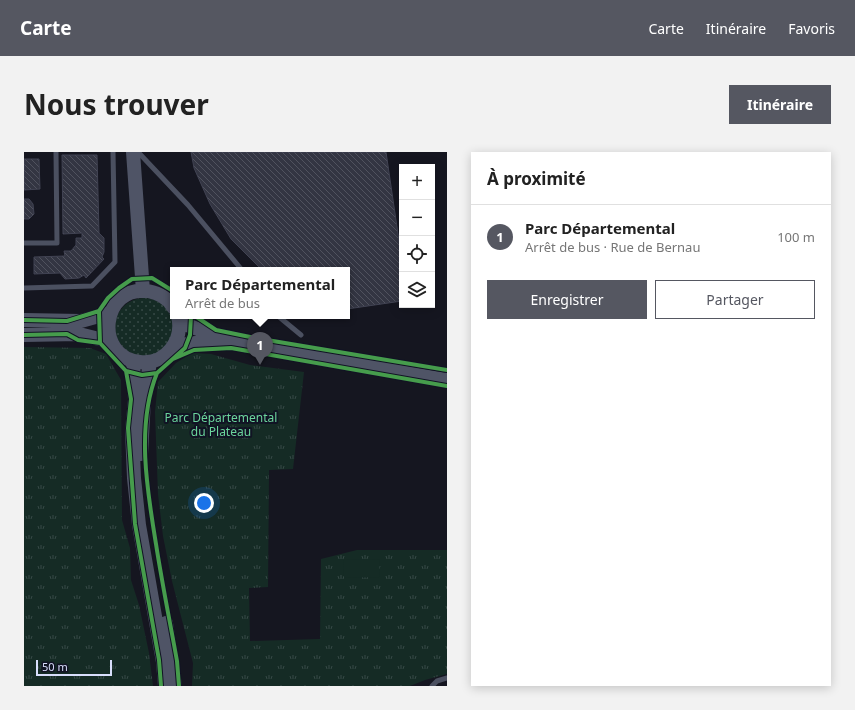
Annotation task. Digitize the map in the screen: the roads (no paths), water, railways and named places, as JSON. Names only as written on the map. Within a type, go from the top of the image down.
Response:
[{"type":"street","points":[[133,152],[143,291]]},
{"type":"street","points":[[170,303],[163,296],[154,292],[143,291],[123,297],[116,304],[110,314],[108,323],[111,342],[120,353],[133,361],[150,362],[160,359],[174,346],[179,334],[178,319],[232,342]]},
{"type":"street","points":[[24,320],[81,321],[110,314]]},
{"type":"street","points":[[24,335],[79,334],[111,342]]},
{"type":"street","points":[[174,346],[203,342],[232,342],[447,380]]},
{"type":"street","points":[[133,361],[135,400],[132,430],[138,525],[163,662],[165,686]]},
{"type":"street","points":[[150,362],[144,400],[142,436],[143,495],[173,661],[175,686]]},
{"type":"lane","points":[[24,243],[57,243],[56,152]]},
{"type":"lane","points":[[24,288],[92,286],[115,262],[113,152]]},
{"type":"lane","points":[[138,152],[188,205],[240,267]]},
{"type":"lane","points":[[282,319],[301,335]]},
{"type":"lane","points":[[432,686],[436,681],[447,678]]},
{"type":"place","name":"Parc Départemental","points":[[260,365]]},
{"type":"park label","name":"Parc Départemental du Plateau","points":[[221,425]]}]
